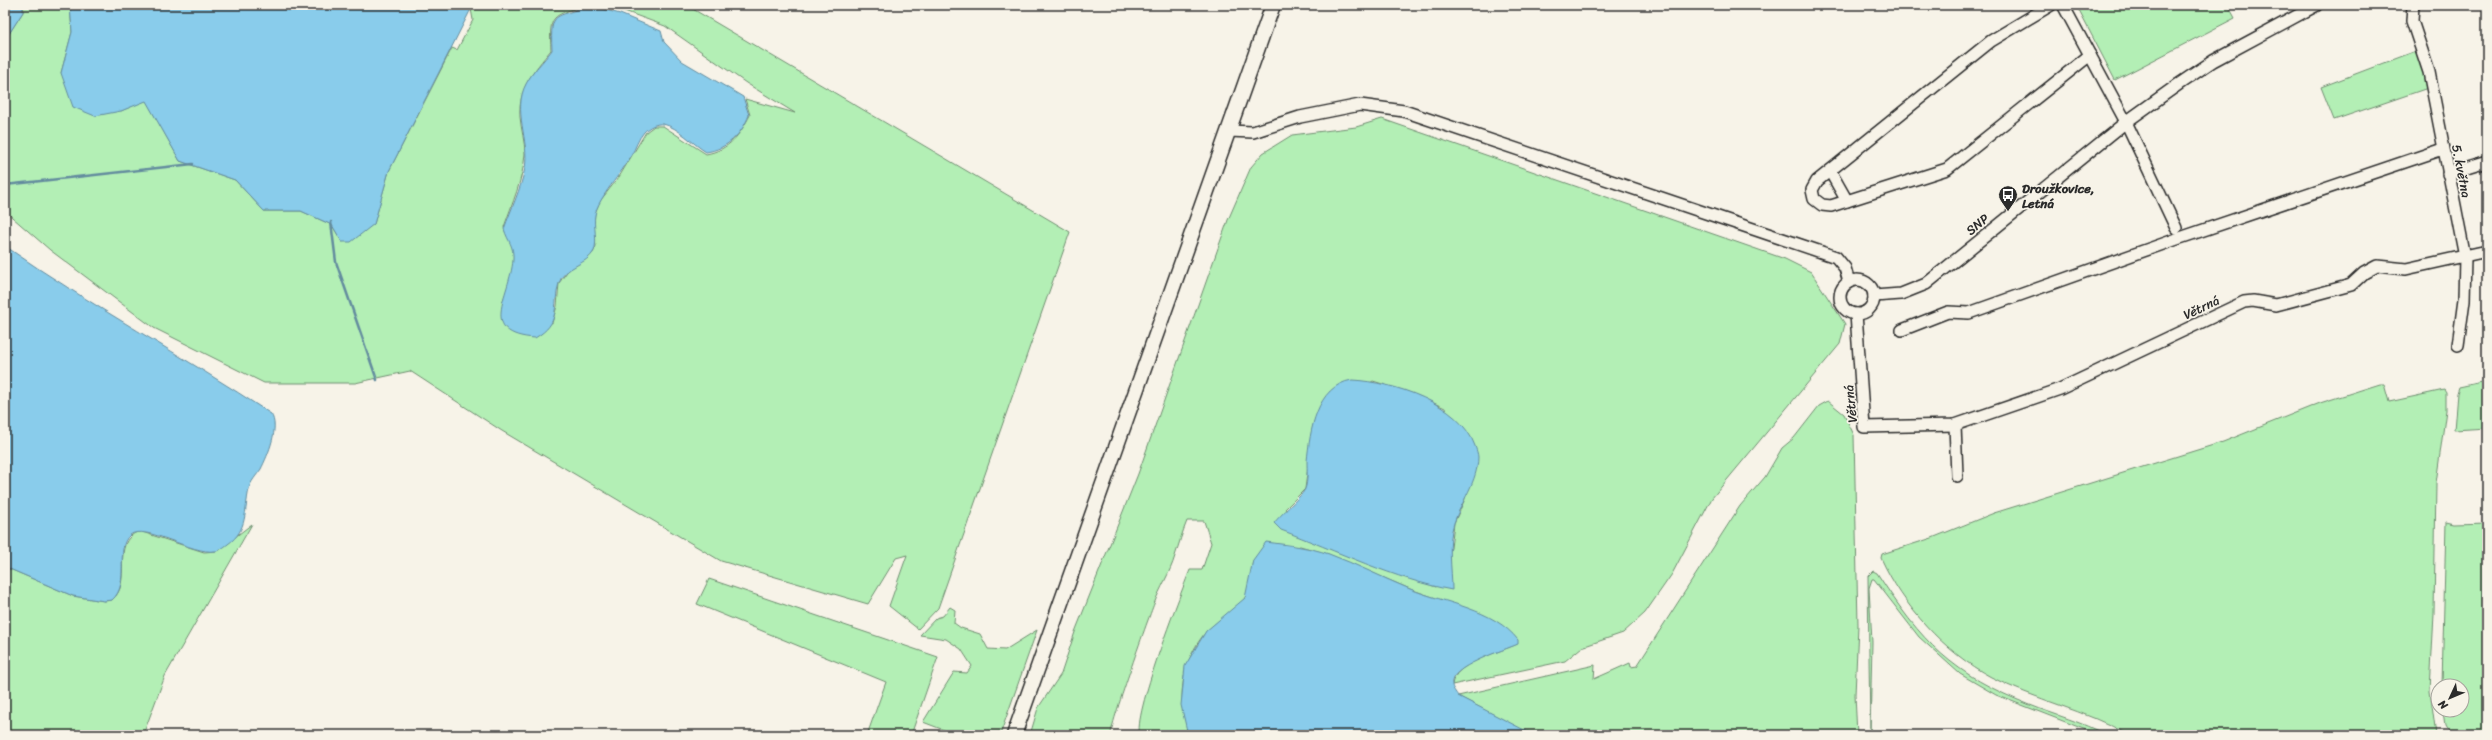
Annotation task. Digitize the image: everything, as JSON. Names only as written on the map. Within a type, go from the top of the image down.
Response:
[{"type":"main road","points":[[1014,735],[1273,5]]},
{"type":"street","points":[[2051,5],[1991,41],[1830,171],[1814,185],[1812,190],[1814,199],[1826,206],[1847,201],[1947,169],[2090,55]]},
{"type":"street","points":[[2063,5],[2126,122],[2176,228]]},
{"type":"street","name":"SNP","points":[[1874,296],[1901,294],[1926,284],[2126,122],[2213,61],[2317,5]]},
{"type":"street","name":"5. května","points":[[2413,5],[2412,21],[2429,72],[2465,257],[2464,300],[2458,345]]},
{"type":"street","points":[[1228,131],[1253,132],[1300,117],[1360,105],[1404,111],[1836,257],[1845,268],[1849,282]]},
{"type":"street","points":[[1902,330],[1948,312],[1969,313],[2177,239],[2443,149]]},
{"type":"street","points":[[2448,174],[2487,162]]},
{"type":"street","points":[[1830,171],[1847,201]]},
{"type":"street","name":"Větrná","points":[[1856,314],[1864,427],[1955,425],[2060,389],[2244,302],[2276,305],[2350,285],[2364,273],[2377,266],[2406,269],[2487,251]]},
{"type":"street","points":[[1862,281],[1867,284],[1874,296],[1869,308],[1856,314],[1849,312],[1841,302],[1840,293],[1849,282],[1862,281]]},
{"type":"street","points":[[1955,425],[1957,476]]},
{"type":"green space","points":[[23,5],[70,5],[72,32],[61,73],[121,111],[146,100],[180,161],[235,180],[264,211],[301,211],[332,225],[342,242],[374,224],[389,171],[452,48],[457,50],[473,20],[471,9],[473,5],[585,5],[565,12],[555,18],[551,29],[551,50],[528,80],[524,89],[520,107],[520,117],[525,149],[524,163],[517,191],[504,227],[505,232],[512,244],[514,258],[510,282],[502,303],[552,323],[557,306],[559,283],[569,269],[593,253],[596,246],[593,230],[595,213],[600,201],[619,177],[646,132],[654,126],[663,126],[706,154],[721,149],[738,135],[750,115],[745,99],[795,113],[746,83],[665,26],[608,5],[686,5],[1070,232],[938,608],[918,629],[889,606],[907,555],[896,558],[868,604],[721,561],[502,431],[410,371],[355,383],[264,383],[154,328],[50,250],[5,211],[5,40],[23,12]]},
{"type":"green space","points":[[2076,5],[2228,5],[2235,18],[2115,80]]},
{"type":"green space","points":[[2416,51],[2428,88],[2334,120],[2321,87]]},
{"type":"green space","points":[[1382,119],[1785,259],[1811,272],[1845,324],[1840,344],[1712,498],[1672,574],[1645,613],[1623,633],[1582,647],[1565,661],[1452,685],[1460,670],[1469,664],[1517,644],[1484,615],[1410,589],[1328,554],[1300,546],[1253,560],[1246,596],[1239,605],[1207,631],[1192,652],[1187,665],[1182,690],[1184,716],[1188,728],[1181,735],[1140,735],[1139,724],[1143,705],[1158,655],[1190,570],[1202,570],[1211,543],[1204,521],[1187,521],[1173,562],[1156,598],[1144,630],[1122,694],[1111,735],[1030,735],[1038,708],[1061,674],[1075,632],[1138,474],[1228,220],[1251,167],[1263,153],[1292,135],[1356,127]],"holes":[[[1373,381],[1411,393],[1445,408],[1465,499],[1454,523],[1451,548],[1436,587],[1341,552],[1285,509],[1305,489],[1314,421]]]},
{"type":"green space","points":[[2487,381],[2487,428],[2454,430],[2457,393],[2459,387]]},
{"type":"green space","points":[[2380,384],[2384,384],[2389,402],[2444,390],[2446,393],[2446,410],[2436,483],[2434,614],[2430,678],[2430,718],[2434,718],[2436,735],[2129,735],[2112,726],[2008,685],[1974,667],[1957,655],[1941,641],[1913,610],[1890,576],[1881,558],[1882,554],[1932,538],[1994,513],[2223,442],[2320,403]]},
{"type":"green space","points":[[1828,401],[1844,414],[1854,435],[1858,625],[1855,695],[1857,735],[1532,735],[1458,696],[1595,665],[1594,679],[1630,663],[1631,667],[1637,666],[1740,506],[1765,477],[1782,448],[1794,438],[1819,406]]},
{"type":"green space","points":[[2446,522],[2455,524],[2487,523],[2487,733],[2483,735],[2450,735],[2445,726],[2444,718],[2470,718],[2470,678],[2442,678]]},
{"type":"green space","points":[[252,524],[165,676],[143,735],[5,735],[5,567],[73,596],[104,601],[112,600],[118,592],[121,583],[125,544],[130,537],[139,531],[204,552],[217,551]]},
{"type":"green space","points":[[1873,571],[1877,573],[1909,619],[1941,654],[1959,668],[2003,693],[2030,705],[2088,726],[2106,735],[2099,735],[1996,695],[1960,674],[1919,637],[1874,579],[1872,579],[1869,588],[1872,642],[1870,735],[1868,576]]},
{"type":"green space","points":[[709,579],[938,657],[911,735],[867,735],[886,682],[697,604]]},
{"type":"green space","points":[[950,607],[955,610],[954,623],[961,628],[980,634],[988,649],[1005,650],[1037,630],[1000,735],[957,735],[923,722],[954,672],[967,673],[972,666],[961,649],[946,639],[920,635],[936,618],[943,616]]},
{"type":"water","points":[[5,5],[23,5],[23,12],[5,40]]},
{"type":"water","points":[[70,5],[473,5],[389,171],[374,224],[351,242],[342,242],[332,225],[301,211],[264,211],[235,180],[180,161],[146,101],[121,111],[95,116],[73,107],[61,73],[72,32]]},
{"type":"water","points":[[589,5],[620,14],[661,31],[664,42],[682,61],[743,97],[749,115],[746,122],[733,140],[721,148],[706,152],[680,132],[663,124],[650,127],[644,132],[627,163],[605,193],[597,208],[595,215],[596,243],[594,251],[586,260],[570,269],[562,277],[559,283],[553,320],[543,332],[535,338],[517,335],[507,329],[502,321],[501,311],[503,299],[511,274],[513,260],[512,247],[504,229],[523,176],[526,158],[521,115],[522,94],[531,75],[552,50],[552,27],[557,17]]},
{"type":"water","points":[[5,246],[271,414],[274,433],[270,449],[261,469],[250,486],[242,526],[234,539],[220,550],[206,551],[147,533],[137,532],[130,535],[125,541],[123,548],[121,585],[118,593],[112,600],[104,601],[73,596],[5,567]]},
{"type":"water","points":[[1352,380],[1386,385],[1405,390],[1440,407],[1455,418],[1467,431],[1475,446],[1478,457],[1475,474],[1469,491],[1457,515],[1452,531],[1450,547],[1452,590],[1409,579],[1366,564],[1281,530],[1274,523],[1305,489],[1310,437],[1317,412],[1323,400],[1330,391],[1340,384]]},
{"type":"water","points":[[1266,542],[1306,548],[1329,554],[1410,589],[1483,614],[1508,629],[1518,640],[1518,644],[1467,666],[1458,672],[1453,678],[1452,686],[1458,696],[1534,735],[1188,735],[1181,705],[1185,666],[1206,631],[1245,598],[1253,560]]},
{"type":"waterway","points":[[5,185],[193,164]]},
{"type":"waterway","points":[[331,222],[336,262],[377,380]]},
{"type":"place","name":"Droužkovice, Letná","points":[[2008,212]]}]
